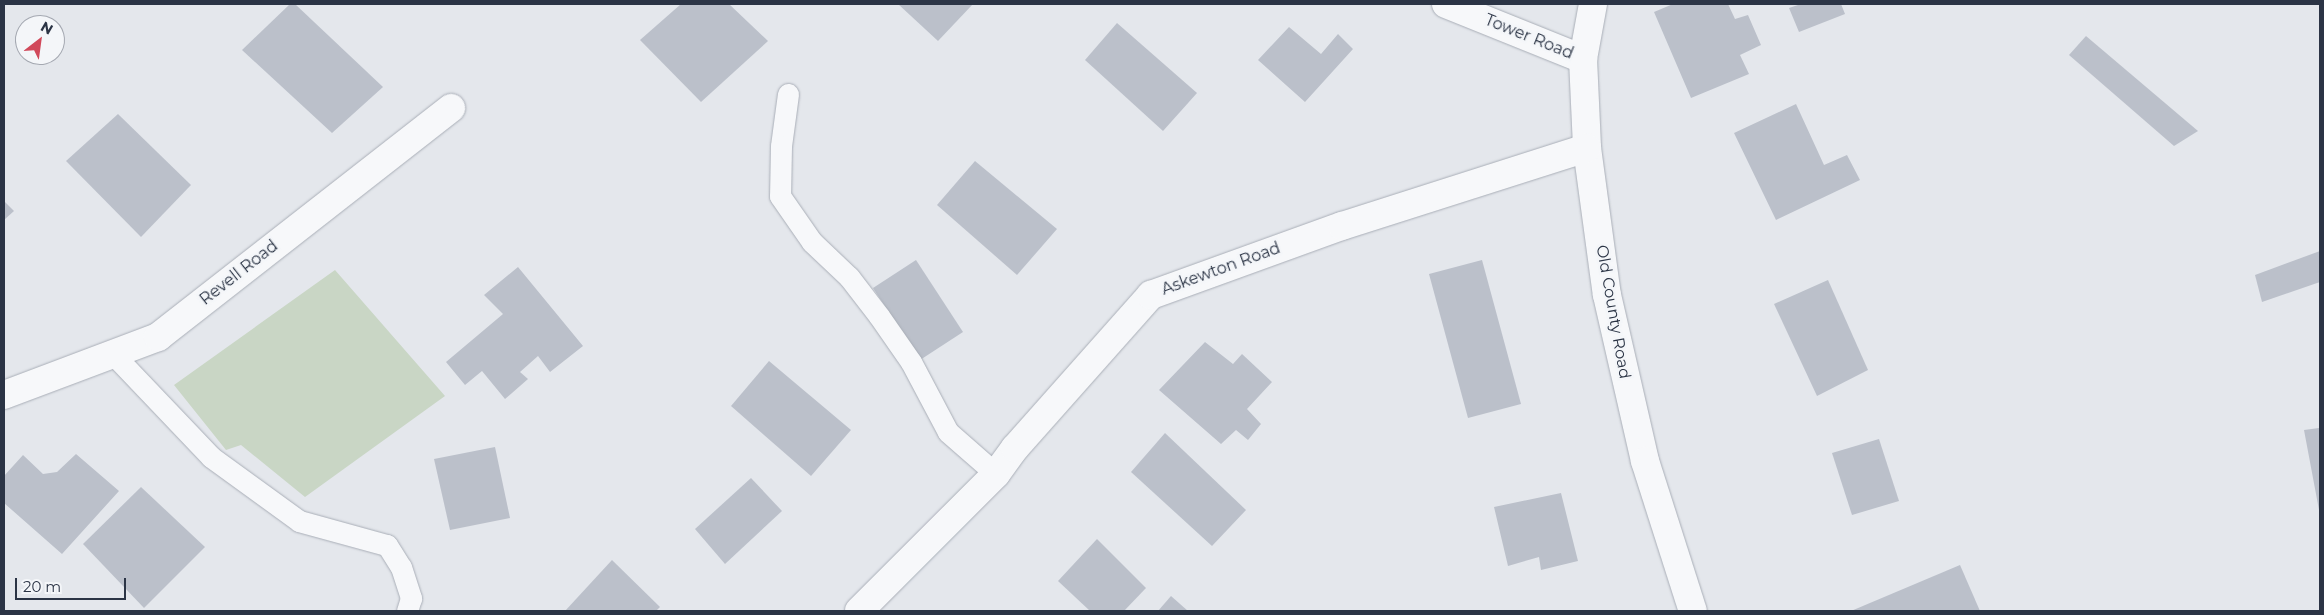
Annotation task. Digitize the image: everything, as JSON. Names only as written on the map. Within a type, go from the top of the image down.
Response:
[{"type":"street","name":"Tower Road","points":[[1446,4],[1583,59]]},
{"type":"street","name":"Old County Road","points":[[1593,4],[1583,59],[1587,148],[1616,346],[1645,461],[1693,611]]},
{"type":"street","name":"Revell Road","points":[[4,395],[158,337],[451,108]]},
{"type":"street","name":"Askewton Road","points":[[859,611],[996,474],[1015,448],[1150,294],[1342,226],[1587,148]]},
{"type":"lane","points":[[788,94],[781,146],[780,196],[812,242],[849,277],[912,362],[948,432],[996,474]]},
{"type":"lane","points":[[114,354],[211,457],[299,521],[387,545],[401,567],[411,598],[406,611]]},
{"type":"green space","points":[[335,270],[445,396],[305,497],[241,445],[226,450],[174,385]]},
{"type":"building","points":[[290,4],[295,4],[383,87],[332,133],[242,50]]},
{"type":"building","points":[[681,4],[729,4],[768,41],[701,102],[640,40]]},
{"type":"building","points":[[898,4],[973,4],[938,41]]},
{"type":"building","points":[[1673,4],[1728,4],[1735,19],[1748,15],[1761,45],[1740,55],[1749,74],[1691,98],[1654,12]]},
{"type":"building","points":[[1801,4],[1841,4],[1845,14],[1799,32],[1789,8]]},
{"type":"building","points":[[1117,23],[1197,93],[1163,131],[1085,60]]},
{"type":"building","points":[[1289,27],[1321,54],[1338,34],[1353,49],[1305,102],[1258,60]]},
{"type":"building","points":[[2086,36],[2198,131],[2174,146],[2069,55]]},
{"type":"building","points":[[1796,104],[1824,165],[1847,155],[1860,180],[1776,220],[1734,133]]},
{"type":"building","points":[[118,114],[191,185],[141,237],[66,161]]},
{"type":"building","points":[[975,161],[1057,229],[1017,275],[937,205]]},
{"type":"building","points":[[4,201],[14,211],[4,220]]},
{"type":"building","points":[[2320,251],[2320,282],[2262,302],[2255,275]]},
{"type":"building","points":[[916,260],[963,332],[920,360],[873,288]]},
{"type":"building","points":[[1482,260],[1521,404],[1468,418],[1429,274]]},
{"type":"building","points":[[518,267],[583,346],[550,372],[538,356],[520,372],[528,379],[505,399],[482,371],[465,385],[446,362],[503,314],[484,295]]},
{"type":"building","points":[[1828,280],[1868,370],[1817,396],[1774,304]]},
{"type":"building","points":[[1205,342],[1233,364],[1242,354],[1272,382],[1247,409],[1261,424],[1248,440],[1236,430],[1221,444],[1159,390]]},
{"type":"building","points":[[769,361],[851,430],[811,476],[731,406]]},
{"type":"building","points":[[2319,428],[2320,431],[2319,510],[2304,430]]},
{"type":"building","points":[[1165,433],[1246,510],[1212,546],[1131,472]]},
{"type":"building","points":[[1879,439],[1899,501],[1852,515],[1832,453]]},
{"type":"building","points":[[495,447],[510,518],[450,530],[434,459]]},
{"type":"building","points":[[76,454],[119,491],[62,554],[4,503],[4,476],[23,455],[43,474],[57,472]]},
{"type":"building","points":[[751,478],[782,511],[725,564],[695,529]]},
{"type":"building","points":[[141,487],[205,547],[144,608],[83,544]]},
{"type":"building","points":[[1561,493],[1578,561],[1541,570],[1539,557],[1508,566],[1494,507]]},
{"type":"building","points":[[1097,539],[1146,588],[1124,611],[1090,611],[1058,581]]},
{"type":"building","points":[[612,560],[660,607],[656,611],[565,611]]},
{"type":"building","points":[[1960,565],[1980,611],[1851,611]]},
{"type":"building","points":[[1171,596],[1188,611],[1158,611]]}]
